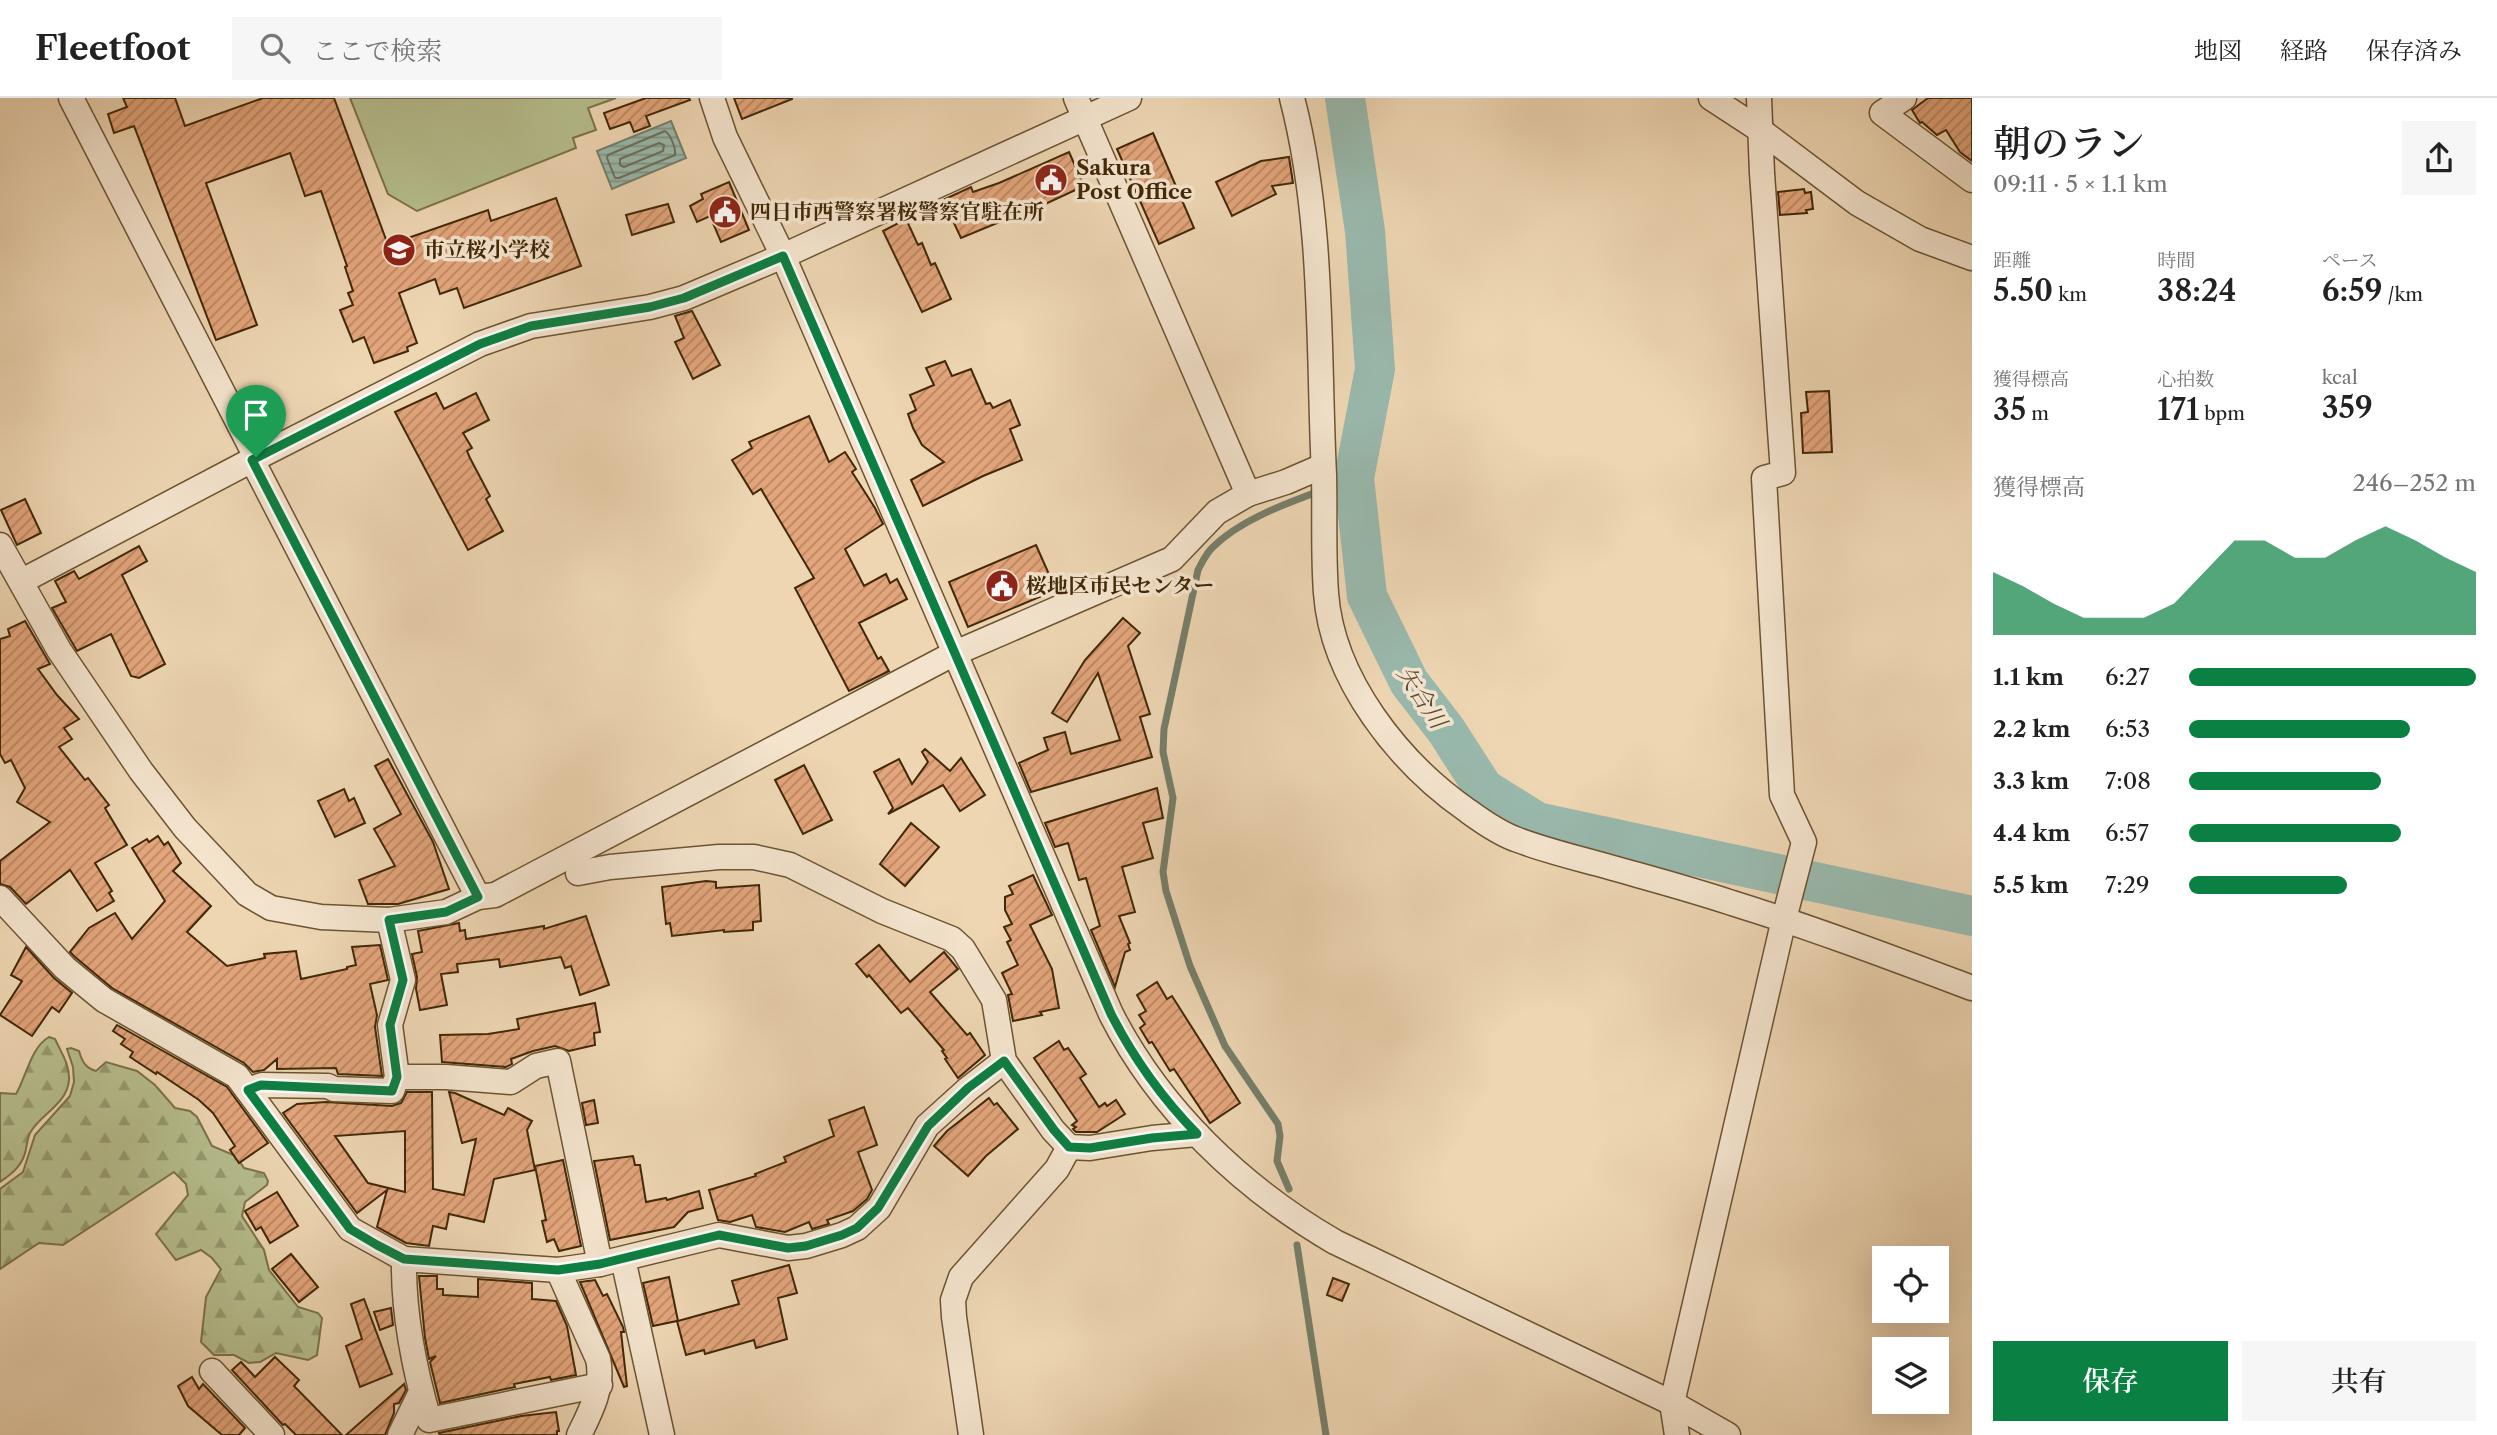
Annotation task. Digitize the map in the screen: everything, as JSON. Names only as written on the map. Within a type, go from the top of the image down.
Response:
[{"type":"street","points":[[71,98],[478,897]]},
{"type":"street","points":[[712,98],[725,137],[783,256],[1111,1014],[1149,1079],[1197,1134],[1278,1205],[1335,1242],[1672,1403],[1728,1435]]},
{"type":"street","points":[[22,581],[254,458],[480,344],[531,326],[650,307],[684,298],[783,256],[1080,108],[1129,98]]},
{"type":"street","points":[[1292,98],[1310,191],[1321,346],[1326,598],[1344,662],[1358,692],[1380,727],[1406,758],[1433,783],[1484,822],[1516,839],[1786,913],[1972,988]]},
{"type":"street","points":[[1711,98],[1760,130],[1857,203],[1920,239],[1972,258]]},
{"type":"street","points":[[1677,1435],[1672,1403],[1804,842],[1782,795],[1764,478],[1783,472],[1759,98]]},
{"type":"street","points":[[1904,98],[1882,113],[1972,180]]},
{"type":"street","points":[[1080,108],[1248,494]]},
{"type":"street","points":[[0,545],[60,650],[141,771],[185,828],[247,894],[271,908],[321,917],[389,920],[446,912],[478,897],[495,895],[954,654],[1172,559],[1217,512],[1248,494],[1323,470]]},
{"type":"street","points":[[578,873],[610,867],[719,857],[754,857],[790,865],[882,911],[952,939],[963,949],[994,1000],[1004,1061],[1069,1147],[1090,1148],[1197,1134]]},
{"type":"street","points":[[0,898],[65,968],[104,1000],[237,1076],[350,1229],[404,1259],[558,1270],[611,1262],[719,1235],[788,1248],[806,1246],[842,1235],[857,1228],[887,1197],[928,1126],[968,1088],[1004,1061]]},
{"type":"street","points":[[248,1090],[261,1085],[392,1091],[397,1077],[390,1025],[403,980],[389,920]]},
{"type":"street","points":[[397,1077],[446,1077],[511,1082],[536,1066],[558,1061],[611,1262],[662,1435]]},
{"type":"street","points":[[971,1435],[954,1317],[955,1289],[970,1265],[1057,1169],[1069,1147]]},
{"type":"street","points":[[404,1259],[403,1294],[421,1392],[431,1428],[600,1385]]},
{"type":"street","points":[[558,1270],[600,1369],[600,1385],[579,1435]]},
{"type":"street","points":[[212,1371],[272,1435]]},
{"type":"street","points":[[400,1435],[421,1392]]},
{"type":"green space","points":[[350,98],[616,98],[588,108],[596,130],[573,138],[576,148],[417,211],[388,194]]},
{"type":"green space","points":[[49,1037],[55,1039],[67,1064],[67,1089],[58,1103],[34,1126],[20,1164],[0,1182],[0,1093],[16,1094],[33,1055]]},
{"type":"green space","points":[[67,1049],[79,1051],[84,1064],[92,1070],[96,1071],[106,1062],[137,1071],[155,1085],[175,1108],[190,1111],[197,1117],[212,1146],[236,1156],[244,1168],[264,1173],[267,1185],[245,1202],[242,1216],[264,1250],[269,1270],[298,1307],[318,1313],[322,1318],[317,1355],[308,1360],[276,1353],[260,1362],[249,1363],[234,1355],[214,1355],[201,1342],[206,1297],[221,1269],[201,1250],[176,1260],[156,1234],[188,1195],[186,1184],[174,1172],[63,1245],[39,1243],[0,1269],[0,1189],[23,1172],[35,1135],[70,1096],[74,1082],[73,1067]]},
{"type":"water","points":[[671,121],[686,158],[612,189],[597,151]]},
{"type":"building","points":[[123,98],[175,98],[185,126],[263,98],[334,98],[388,245],[488,210],[491,221],[556,198],[581,266],[464,308],[457,288],[440,294],[435,279],[399,293],[417,343],[407,347],[408,351],[374,363],[364,337],[353,342],[340,310],[353,305],[348,293],[353,291],[321,191],[305,196],[290,153],[206,183],[257,325],[216,340],[134,126],[114,133],[108,114],[127,107]]},
{"type":"building","points":[[646,98],[690,100],[646,116],[650,126],[634,132],[630,122],[610,129],[604,113]]},
{"type":"building","points":[[734,98],[792,98],[792,99],[742,119]]},
{"type":"building","points":[[1928,98],[1972,98],[1972,161],[1960,152],[1946,130],[1937,135],[1920,123],[1912,110]]},
{"type":"building","points":[[1153,133],[1194,228],[1159,244],[1117,149]]},
{"type":"building","points":[[1069,152],[1084,186],[1015,218],[1014,216],[961,238],[943,200],[971,187],[973,192],[999,183]]},
{"type":"building","points":[[1289,157],[1293,183],[1272,186],[1276,194],[1232,216],[1216,182],[1261,161]]},
{"type":"building","name":"四日市西警察署桜警察官駐在所","points":[[729,182],[749,230],[721,242],[710,216],[697,222],[690,206],[703,199],[701,194]]},
{"type":"building","points":[[1804,189],[1805,193],[1811,192],[1813,209],[1806,210],[1807,213],[1780,215],[1778,192]]},
{"type":"building","points":[[668,204],[674,222],[632,235],[626,215]]},
{"type":"building","points":[[906,219],[918,245],[922,243],[931,265],[935,263],[951,299],[922,312],[883,231]]},
{"type":"building","points":[[692,311],[720,365],[693,379],[675,342],[684,338],[675,316]]},
{"type":"building","points":[[945,361],[952,376],[971,369],[986,404],[990,403],[993,408],[1010,400],[1020,425],[1010,429],[1022,460],[923,506],[911,480],[944,462],[922,445],[913,428],[908,414],[916,410],[910,395],[934,385],[926,368]]},
{"type":"building","points":[[1829,391],[1832,452],[1803,453],[1801,413],[1808,412],[1806,392]]},
{"type":"building","points":[[436,393],[444,409],[476,393],[489,420],[463,433],[472,448],[467,451],[490,496],[486,499],[503,531],[468,550],[395,412]]},
{"type":"building","points":[[809,416],[829,462],[845,452],[856,469],[852,472],[883,524],[845,549],[864,586],[886,574],[890,583],[897,579],[907,599],[859,623],[878,659],[881,657],[889,671],[849,691],[795,588],[814,578],[761,489],[753,494],[732,460],[752,448],[749,442]]},
{"type":"building","points":[[25,499],[41,533],[17,545],[1,510]]},
{"type":"building","name":"桜地区市民センター","points":[[1036,545],[1056,590],[968,627],[949,582]]},
{"type":"building","points":[[139,546],[147,561],[122,575],[165,664],[139,678],[131,676],[111,634],[77,651],[52,608],[66,602],[55,581],[74,571],[79,579]]},
{"type":"building","points":[[1123,618],[1140,633],[1128,646],[1150,714],[1140,717],[1152,757],[1031,792],[1019,763],[1048,750],[1044,738],[1065,732],[1071,754],[1120,740],[1098,673],[1067,722],[1052,713],[1085,660]]},
{"type":"building","points":[[25,621],[50,664],[38,669],[79,719],[64,728],[72,739],[59,747],[109,805],[105,808],[127,845],[95,863],[112,891],[109,893],[114,901],[97,911],[70,870],[26,904],[10,887],[0,884],[0,861],[50,822],[17,802],[25,788],[11,760],[5,763],[0,754],[0,639],[10,636],[8,629]]},
{"type":"building","points":[[925,749],[950,771],[961,758],[985,795],[960,811],[943,785],[888,814],[893,808],[874,772],[899,759],[912,784],[928,762],[922,752]]},
{"type":"building","points":[[388,759],[433,842],[449,889],[398,904],[368,904],[359,880],[395,866],[374,829],[401,814],[375,766]]},
{"type":"building","points":[[804,765],[832,820],[803,834],[775,780]]},
{"type":"building","points":[[1157,788],[1163,818],[1143,823],[1153,858],[1122,867],[1135,912],[1119,916],[1130,943],[1130,950],[1125,952],[1115,987],[1091,930],[1100,926],[1086,878],[1079,880],[1068,843],[1055,847],[1045,823]]},
{"type":"building","points":[[344,789],[349,801],[354,798],[365,823],[335,837],[318,801]]},
{"type":"building","points":[[911,823],[939,847],[905,886],[880,864]]},
{"type":"building","points":[[158,836],[164,845],[168,842],[181,863],[173,871],[211,906],[187,932],[227,966],[265,958],[264,954],[296,951],[301,979],[356,965],[352,947],[380,945],[388,980],[370,984],[377,1015],[375,1027],[382,1076],[338,1074],[336,1068],[277,1069],[277,1059],[264,1070],[253,1072],[244,1063],[112,988],[70,952],[89,928],[115,913],[132,939],[165,901],[132,848]]},
{"type":"building","points":[[1033,875],[1052,915],[1030,925],[1052,969],[1059,1008],[1040,1012],[1042,1015],[1013,1021],[1008,995],[1012,994],[1002,973],[1018,965],[1007,942],[1011,940],[1004,927],[1012,924],[1005,910],[1005,897],[1013,894],[1009,886]]},
{"type":"building","points":[[716,882],[716,888],[759,885],[761,921],[753,922],[753,930],[724,930],[672,936],[670,923],[666,924],[662,887]]},
{"type":"building","points":[[586,916],[609,985],[580,995],[571,966],[565,968],[561,957],[500,967],[499,959],[457,964],[458,972],[441,974],[447,1005],[420,1010],[412,954],[422,952],[418,931],[459,923],[460,931],[465,930],[466,939],[544,926],[544,929]]},
{"type":"building","points":[[879,945],[910,982],[944,952],[958,969],[930,992],[967,1035],[970,1033],[985,1055],[958,1078],[945,1059],[944,1050],[908,1008],[901,1013],[869,975],[867,977],[856,964]]},
{"type":"building","points":[[26,947],[54,978],[72,993],[59,1012],[52,1007],[32,1036],[0,1015],[22,981],[11,975]]},
{"type":"building","points":[[1157,982],[1167,999],[1172,996],[1240,1103],[1210,1123],[1174,1069],[1170,1071],[1140,1028],[1145,1024],[1139,1015],[1146,1011],[1137,995]]},
{"type":"building","points":[[595,1003],[600,1032],[594,1033],[595,1045],[569,1051],[555,1046],[533,1051],[511,1059],[512,1064],[506,1067],[442,1062],[440,1035],[488,1034],[519,1029],[517,1019]]},
{"type":"building","points":[[117,1025],[227,1087],[268,1143],[239,1163],[230,1150],[235,1146],[213,1113],[199,1100],[130,1057],[133,1052],[121,1044],[125,1039],[113,1031]]},
{"type":"building","points":[[1059,1041],[1064,1050],[1068,1048],[1086,1074],[1080,1078],[1099,1107],[1105,1103],[1107,1106],[1116,1100],[1125,1114],[1097,1132],[1076,1132],[1073,1129],[1076,1127],[1072,1125],[1077,1121],[1034,1058]]},
{"type":"building","points":[[407,1092],[432,1092],[433,1189],[464,1195],[476,1139],[462,1143],[449,1092],[504,1115],[508,1108],[532,1121],[527,1130],[535,1170],[494,1179],[484,1222],[449,1214],[446,1229],[433,1226],[429,1246],[406,1243],[377,1227],[387,1190],[357,1213],[283,1113],[297,1104],[326,1102],[392,1106],[401,1103]],"holes":[[[405,1131],[405,1192],[368,1183],[335,1136]]]},
{"type":"building","points":[[989,1098],[994,1105],[997,1103],[1018,1129],[986,1156],[968,1176],[934,1146],[947,1131]]},
{"type":"building","points":[[594,1100],[598,1123],[586,1125],[582,1103]]},
{"type":"building","points":[[864,1107],[877,1145],[858,1152],[872,1190],[867,1199],[853,1211],[827,1220],[829,1224],[812,1229],[809,1222],[785,1232],[756,1227],[752,1215],[730,1222],[718,1220],[709,1190],[756,1176],[755,1174],[786,1162],[784,1157],[834,1136],[829,1120]]},
{"type":"building","points":[[633,1156],[635,1165],[640,1165],[646,1202],[667,1200],[699,1191],[703,1208],[688,1212],[674,1227],[610,1240],[594,1161]]},
{"type":"building","points":[[563,1160],[581,1246],[559,1251],[554,1239],[547,1242],[542,1221],[546,1220],[535,1166]]},
{"type":"building","points":[[277,1192],[298,1226],[270,1243],[261,1227],[256,1230],[245,1211]]},
{"type":"building","points":[[291,1254],[318,1287],[299,1302],[272,1269]]},
{"type":"building","points":[[789,1265],[797,1293],[778,1298],[787,1339],[756,1348],[754,1340],[705,1354],[704,1350],[686,1355],[677,1321],[653,1326],[643,1283],[669,1277],[678,1321],[739,1304],[732,1281]]},
{"type":"building","points":[[419,1276],[437,1276],[437,1289],[443,1289],[443,1295],[478,1297],[478,1279],[532,1283],[532,1299],[556,1301],[567,1326],[576,1375],[514,1384],[515,1387],[440,1403],[430,1362],[436,1356],[429,1359],[425,1338]]},
{"type":"building","points":[[1333,1278],[1349,1284],[1342,1301],[1327,1295]]},
{"type":"building","points":[[595,1280],[603,1296],[607,1294],[623,1327],[624,1332],[621,1332],[627,1386],[624,1387],[580,1282]]},
{"type":"building","points":[[364,1299],[392,1374],[360,1387],[346,1346],[362,1339],[351,1304]]},
{"type":"building","points":[[391,1308],[393,1325],[380,1330],[374,1312]]},
{"type":"building","points":[[275,1357],[299,1380],[294,1386],[342,1435],[296,1435],[283,1425],[232,1370],[241,1362],[255,1377]]},
{"type":"building","points":[[192,1377],[199,1389],[203,1384],[245,1428],[239,1435],[222,1435],[188,1406],[178,1386]]},
{"type":"building","points":[[404,1384],[406,1390],[399,1403],[394,1404],[394,1413],[385,1435],[346,1435]]},
{"type":"building","points":[[556,1412],[559,1431],[557,1435],[439,1433],[521,1416]]},
{"type":"waterway","name":"矢合川","points":[[1345,98],[1365,231],[1375,369],[1354,478],[1367,596],[1409,682],[1446,730],[1484,789],[1537,822],[1972,916]]},
{"type":"waterway","points":[[1289,1189],[1277,1161],[1280,1136],[1278,1124],[1225,1046],[1190,966],[1166,891],[1163,872],[1173,798],[1163,752],[1164,729],[1198,570],[1208,552],[1243,524],[1354,478]]},
{"type":"waterway","points":[[1297,1245],[1326,1435]]},
{"type":"place","name":"Sakura Post Office","points":[[1051,180]]},
{"type":"place","name":"四日市西警察署桜警察官駐在所","points":[[725,212]]},
{"type":"place","name":"市立桜小学校","points":[[399,250]]},
{"type":"place","name":"桜地区市民センター","points":[[1002,586]]},
{"type":"route","points":[[783,256],[1111,1014],[1149,1079],[1197,1134],[1090,1148],[1069,1147],[1004,1061],[968,1088],[928,1126],[887,1197],[867,1220],[842,1235],[806,1246],[788,1248],[719,1235],[600,1264],[558,1270],[404,1259],[350,1229],[248,1090],[261,1085],[392,1091],[397,1077],[390,1025],[403,980],[389,920],[446,912],[478,897],[252,460],[256,457],[480,344],[531,326],[650,307],[684,298],[783,256]]}]
